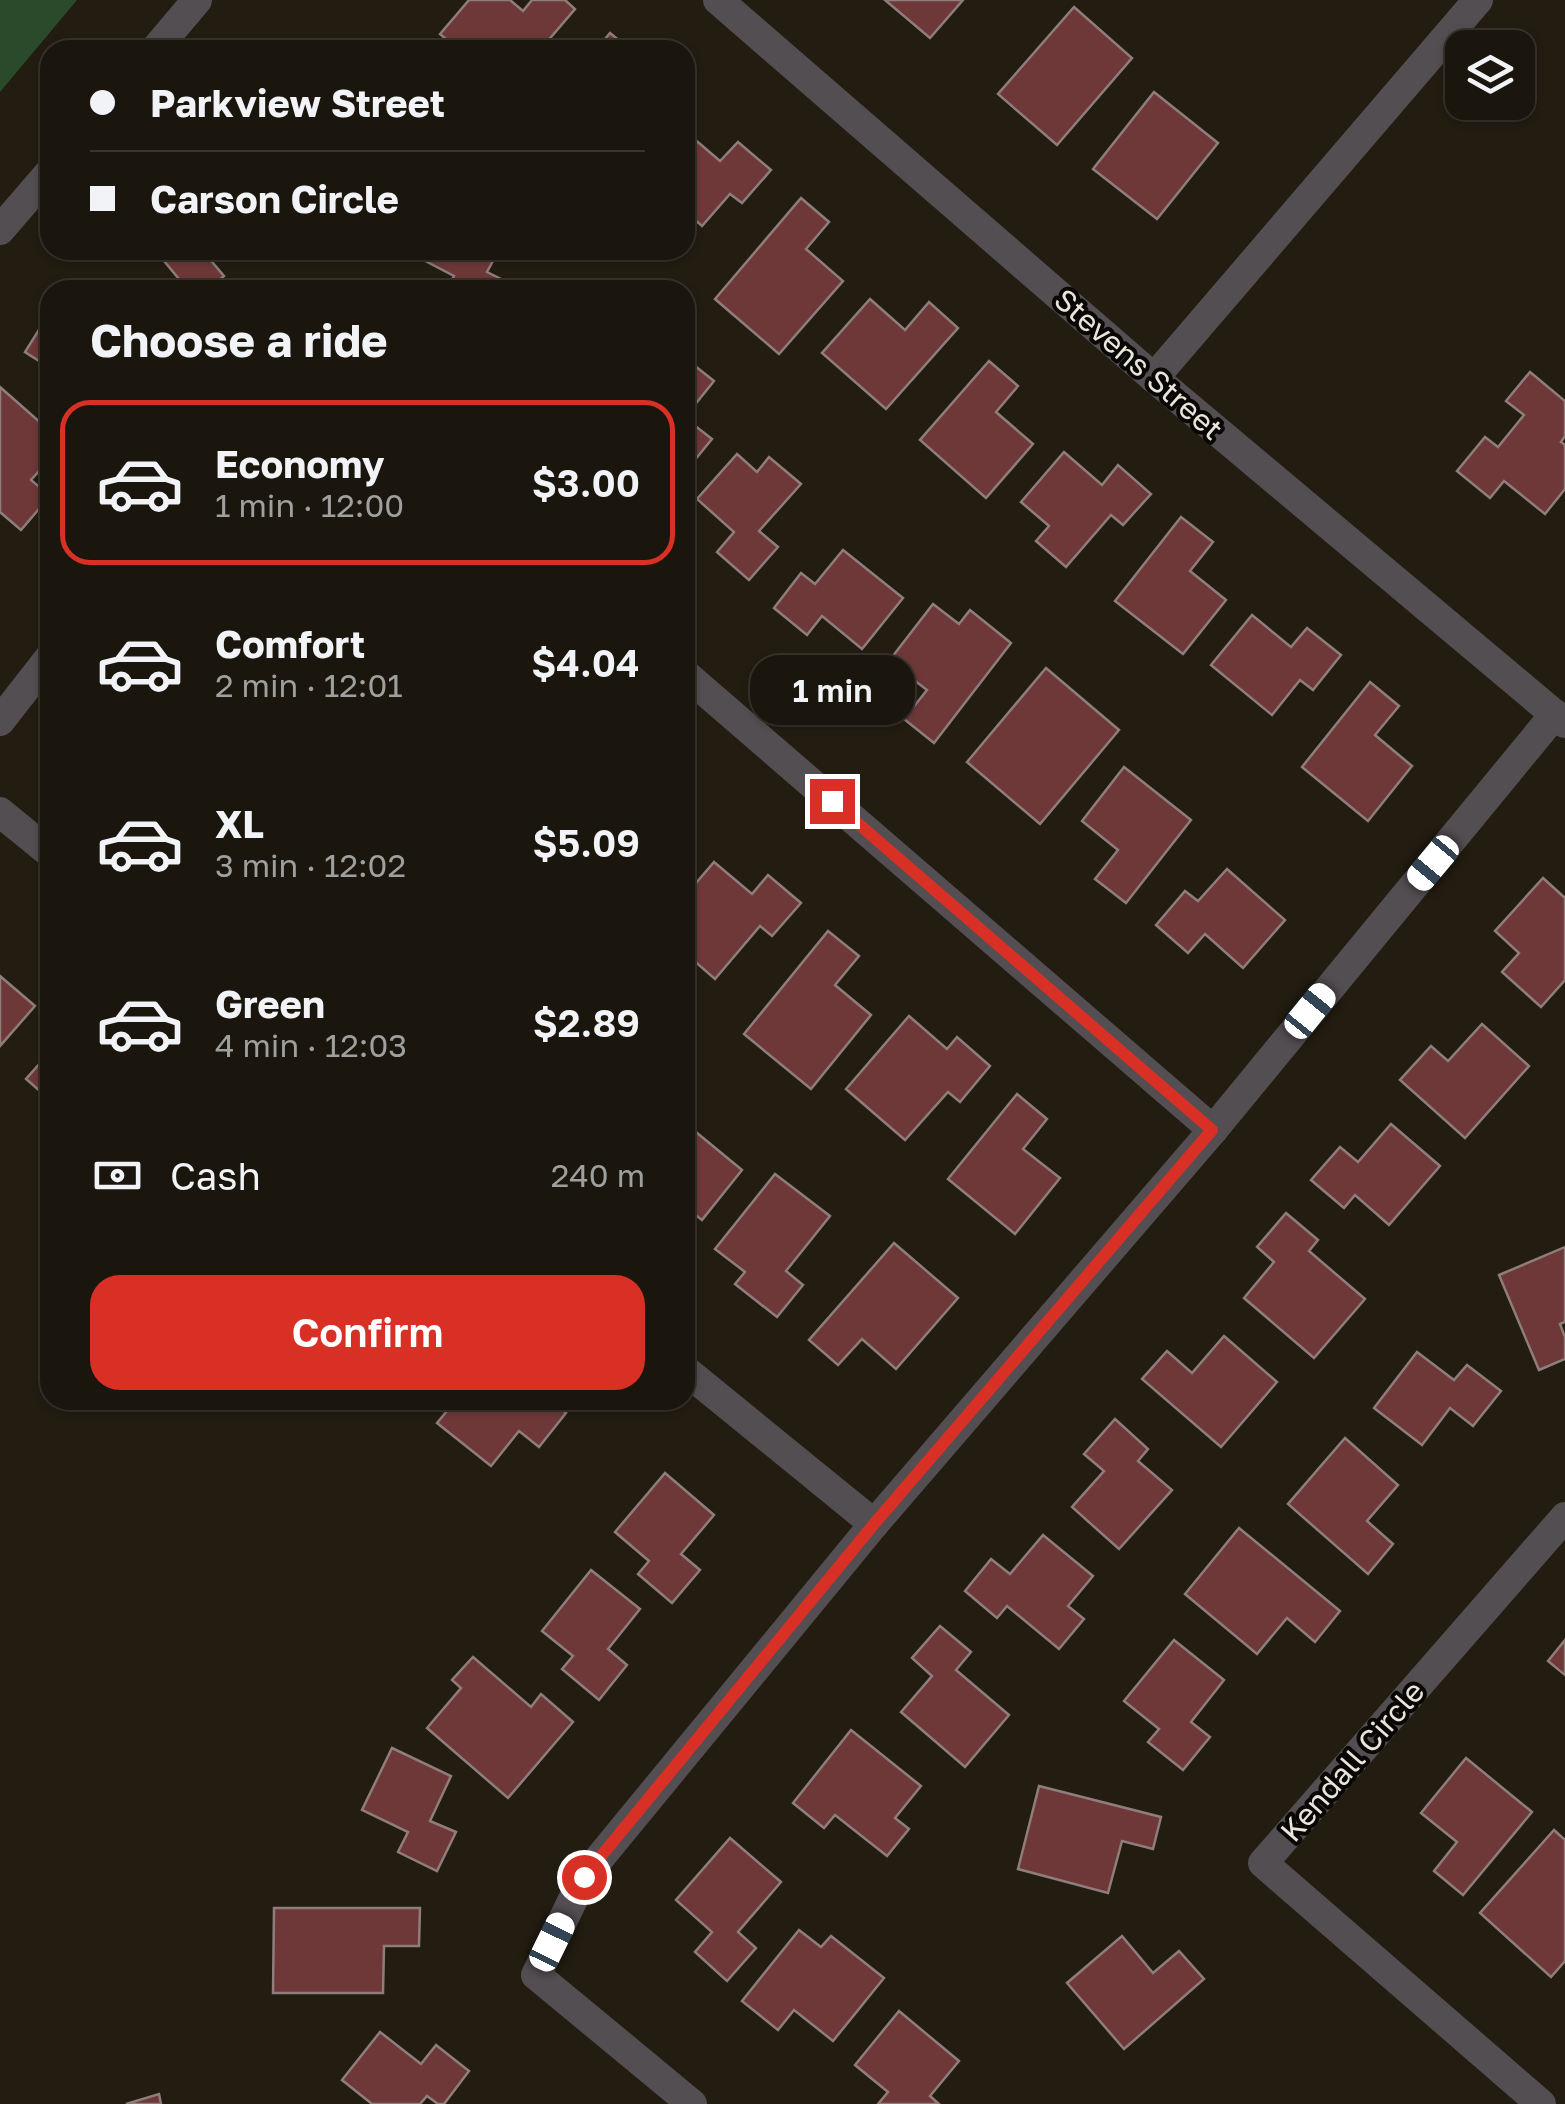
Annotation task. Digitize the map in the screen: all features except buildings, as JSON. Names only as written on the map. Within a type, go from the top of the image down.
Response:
[{"type":"street","points":[[163,40],[198,0]]},
{"type":"street","name":"Stevens Street","points":[[718,0],[1154,378],[1560,719]]},
{"type":"street","points":[[1154,378],[1478,0]]},
{"type":"street","points":[[0,230],[40,184]]},
{"type":"street","points":[[0,721],[40,669]]},
{"type":"street","points":[[695,683],[1212,1130]]},
{"type":"street","points":[[692,2104],[536,1974],[584,1877],[874,1524],[1560,719]]},
{"type":"street","points":[[0,812],[40,845]]},
{"type":"street","points":[[695,1378],[874,1524]]},
{"type":"street","name":"Kendall Circle","points":[[1541,2104],[1262,1863],[1565,1517]]},
{"type":"green space","points":[[0,0],[77,0],[40,40],[0,92]]},
{"type":"route","points":[[584,1877],[874,1524],[1212,1130],[832,801]]}]
